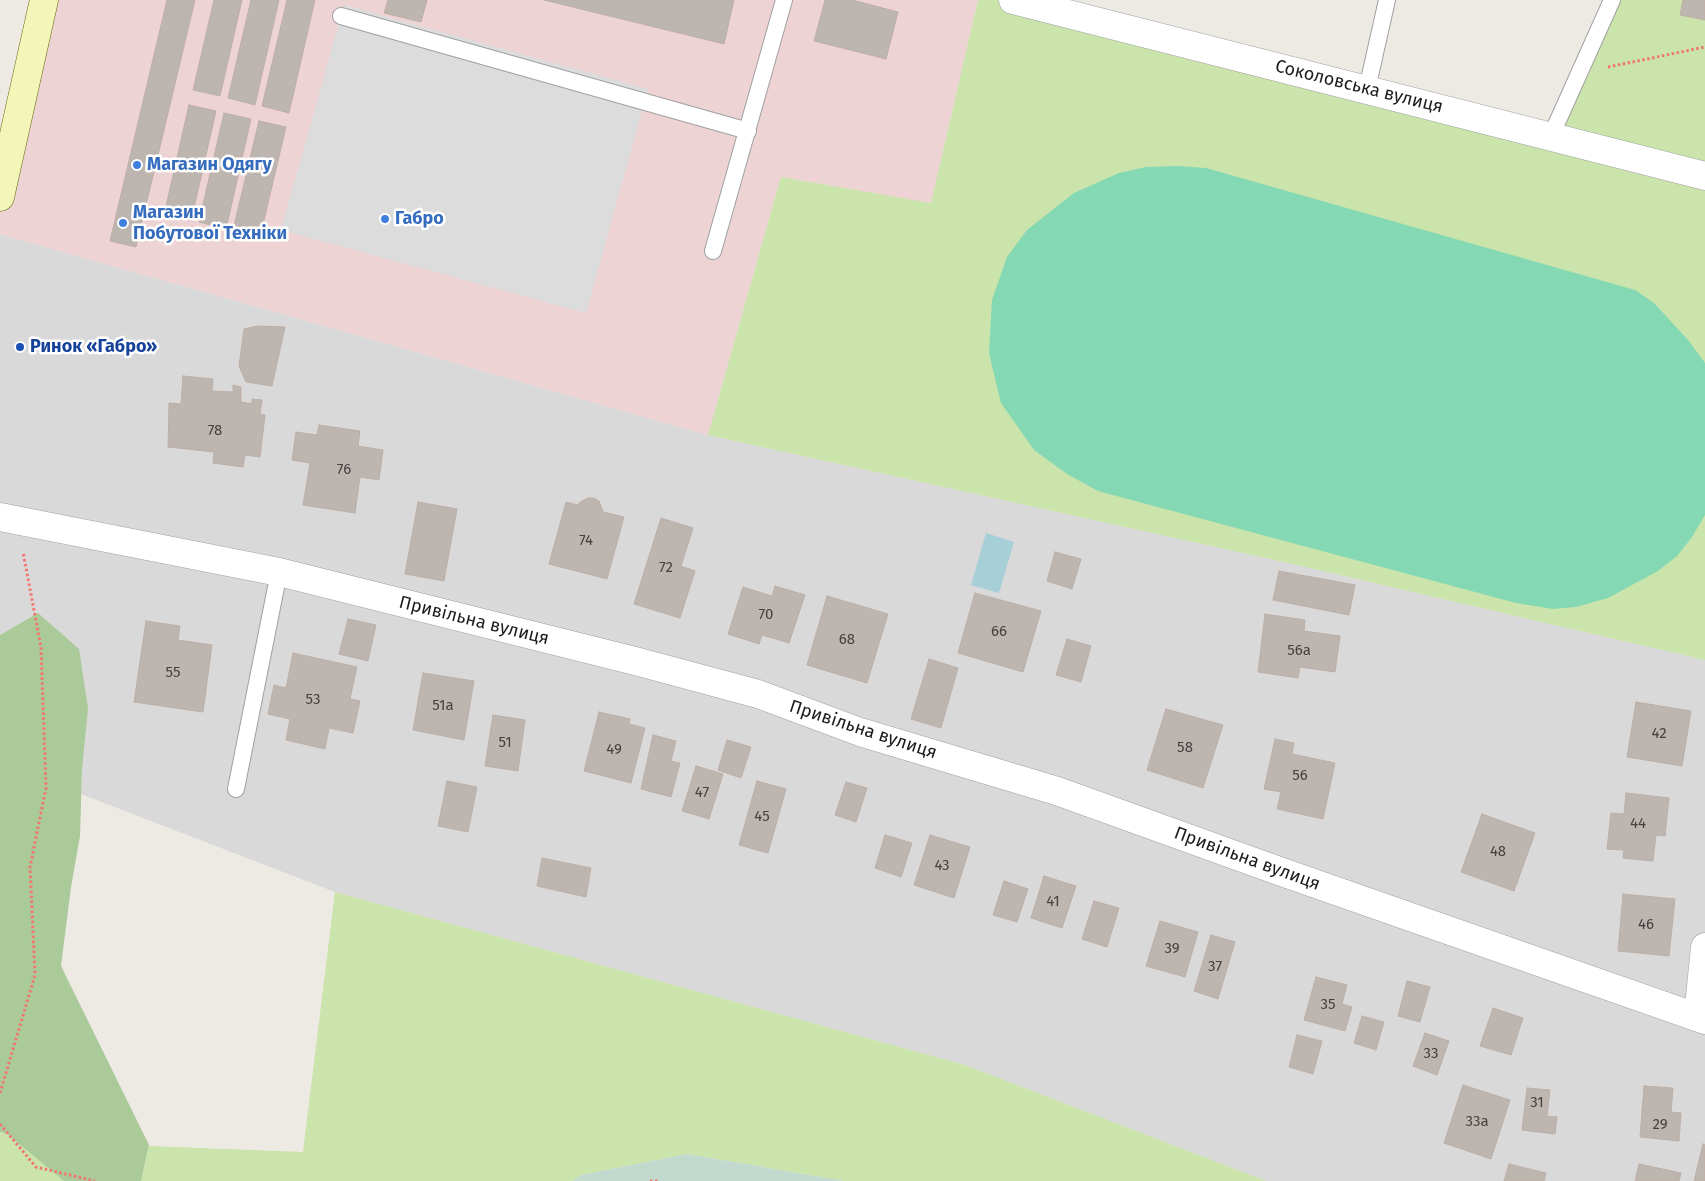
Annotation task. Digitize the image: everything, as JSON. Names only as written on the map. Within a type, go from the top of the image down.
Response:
[{"type":"street","points":[[0,197],[44,0]]},
{"type":"street","name":"Соколовська вулиця","points":[[1013,0],[1063,6],[1367,89],[1705,176]]},
{"type":"street","name":"Привільна вулиця","points":[[0,517],[279,572],[758,694],[860,732],[1057,791],[1270,868],[1702,1018]]},
{"type":"street","points":[[1702,1018],[1705,947]]},
{"type":"lane","points":[[713,251],[784,0]]},
{"type":"lane","points":[[1367,89],[1387,0]]},
{"type":"lane","points":[[1551,136],[1612,0]]},
{"type":"lane","points":[[341,16],[748,131]]},
{"type":"lane","points":[[236,789],[279,572]]},
{"type":"path","points":[[1579,73],[1705,47]]},
{"type":"path","points":[[0,1093],[34,975],[30,867],[46,788],[41,647],[24,553],[18,546]]},
{"type":"path","points":[[0,1124],[36,1167],[94,1181]]},
{"type":"path","points":[[650,1181],[660,1181]]},
{"type":"shaded area","name":"Габро","points":[[44,0],[978,0],[931,204],[781,177],[708,435],[0,234],[0,197]]},
{"type":"shaded area","points":[[344,5],[648,89],[586,313],[281,230]]},
{"type":"shaded area","points":[[0,234],[708,435],[1284,562],[1705,660],[1705,1181],[1266,1181],[965,1065],[335,892],[81,794],[82,769],[38,613],[0,635]]},
{"type":"green space","points":[[978,0],[1013,0],[1551,136],[1612,0],[1705,0],[1705,660],[1284,562],[708,435],[781,177],[931,203]]},
{"type":"green space","points":[[1178,166],[1206,168],[1635,290],[1654,303],[1688,340],[1705,363],[1705,515],[1692,537],[1677,556],[1658,571],[1608,598],[1576,607],[1553,609],[1516,603],[1098,491],[1067,474],[1034,450],[1001,403],[989,353],[992,300],[1007,257],[1027,230],[1074,193],[1119,173],[1146,167]]},
{"type":"green space","points":[[38,613],[79,649],[88,708],[82,769],[80,836],[71,887],[61,966],[149,1145],[141,1181],[64,1181],[7,1134],[0,1132],[0,635]]},
{"type":"green space","points":[[335,892],[965,1065],[1266,1181],[844,1181],[687,1154],[581,1175],[572,1181],[141,1181],[149,1146],[303,1152]]},
{"type":"green space","points":[[0,1132],[7,1134],[64,1181],[0,1181]]},
{"type":"green space","points":[[687,1154],[844,1181],[572,1181],[581,1175]]},
{"type":"water","points":[[986,533],[1014,542],[999,593],[971,585]]},
{"type":"building","points":[[167,0],[195,0],[136,247],[110,241]]},
{"type":"building","points":[[214,0],[242,0],[220,96],[193,90]]},
{"type":"building","points":[[251,0],[279,0],[255,105],[228,98]]},
{"type":"building","points":[[287,0],[315,0],[289,113],[262,106]]},
{"type":"building","points":[[388,0],[427,0],[421,22],[384,13]]},
{"type":"building","points":[[544,0],[734,0],[724,44]]},
{"type":"building","points":[[825,0],[852,0],[898,12],[886,59],[814,41]]},
{"type":"building","points":[[1683,0],[1705,0],[1705,20],[1680,15]]},
{"type":"building","points":[[189,105],[216,111],[191,221],[164,215]]},
{"type":"building","points":[[224,113],[251,119],[226,229],[199,222]]},
{"type":"building","points":[[259,121],[286,127],[260,237],[233,230]]},
{"type":"building","points":[[258,326],[285,327],[272,386],[246,382],[239,366],[244,329]]},
{"type":"building","points":[[183,376],[213,379],[212,391],[233,392],[233,385],[241,387],[241,402],[252,404],[252,399],[262,400],[260,414],[265,415],[260,457],[245,455],[243,467],[213,463],[214,452],[168,447],[169,403],[181,404]]},
{"type":"building","points":[[319,425],[360,431],[358,446],[383,450],[379,480],[360,477],[355,513],[303,505],[310,463],[292,460],[296,432],[317,435]]},
{"type":"building","points":[[588,498],[594,498],[599,501],[603,512],[624,517],[607,579],[549,564],[566,502],[578,505]]},
{"type":"building","points":[[418,502],[457,509],[444,581],[405,574]]},
{"type":"building","points":[[661,518],[693,528],[681,566],[695,571],[680,618],[634,604]]},
{"type":"building","points":[[1055,552],[1081,559],[1072,589],[1047,581]]},
{"type":"building","points":[[1279,571],[1355,585],[1349,615],[1273,600]]},
{"type":"building","points":[[775,586],[805,595],[789,643],[762,635],[759,644],[728,634],[743,587],[772,596]]},
{"type":"building","points":[[975,593],[1041,611],[1023,672],[958,653]]},
{"type":"building","points":[[827,596],[888,614],[867,683],[807,665]]},
{"type":"building","points":[[1265,614],[1305,620],[1304,631],[1340,636],[1335,672],[1300,667],[1298,678],[1258,672]]},
{"type":"building","points":[[348,619],[376,625],[368,661],[339,654]]},
{"type":"building","points":[[146,621],[180,626],[178,640],[212,645],[203,712],[134,702]]},
{"type":"building","points":[[1067,639],[1091,646],[1081,682],[1056,675]]},
{"type":"building","points":[[293,653],[357,667],[350,699],[360,701],[353,733],[329,728],[325,749],[286,740],[290,719],[268,714],[274,685],[286,688]]},
{"type":"building","points":[[929,659],[958,668],[941,728],[911,719]]},
{"type":"building","points":[[423,673],[474,681],[464,740],[413,730]]},
{"type":"building","points":[[1636,702],[1691,711],[1682,766],[1627,757]]},
{"type":"building","points":[[1166,709],[1223,725],[1203,788],[1147,770]]},
{"type":"building","points":[[599,712],[630,719],[629,724],[645,728],[631,783],[584,771]]},
{"type":"building","points":[[493,715],[525,720],[518,771],[485,766]]},
{"type":"building","points":[[653,735],[676,741],[671,761],[680,763],[671,797],[641,789]]},
{"type":"building","points":[[1275,739],[1294,743],[1292,754],[1335,763],[1323,819],[1277,809],[1281,792],[1264,789]]},
{"type":"building","points":[[727,740],[751,747],[741,778],[718,770]]},
{"type":"building","points":[[696,766],[723,774],[709,819],[682,811]]},
{"type":"building","points":[[447,781],[477,787],[468,832],[438,826]]},
{"type":"building","points":[[757,781],[786,789],[768,853],[739,845]]},
{"type":"building","points":[[846,782],[867,788],[856,822],[835,815]]},
{"type":"building","points":[[1626,793],[1669,798],[1665,836],[1656,835],[1653,861],[1623,858],[1624,850],[1607,849],[1611,813],[1624,814]]},
{"type":"building","points":[[1482,814],[1535,833],[1514,891],[1461,872]]},
{"type":"building","points":[[885,835],[912,843],[901,877],[875,868]]},
{"type":"building","points":[[930,835],[970,847],[954,898],[914,885]]},
{"type":"building","points":[[542,858],[591,868],[586,897],[537,886]]},
{"type":"building","points":[[1044,876],[1076,886],[1062,928],[1031,918]]},
{"type":"building","points":[[1004,881],[1028,889],[1017,922],[993,915]]},
{"type":"building","points":[[1623,894],[1675,899],[1669,956],[1618,951]]},
{"type":"building","points":[[1094,901],[1119,908],[1107,947],[1082,939]]},
{"type":"building","points":[[1160,921],[1198,932],[1185,977],[1146,966]]},
{"type":"building","points":[[1211,935],[1235,942],[1218,999],[1194,991]]},
{"type":"building","points":[[1316,977],[1347,985],[1342,1004],[1352,1007],[1345,1031],[1304,1020]]},
{"type":"building","points":[[1407,981],[1430,987],[1420,1022],[1398,1016]]},
{"type":"building","points":[[1493,1008],[1523,1018],[1511,1055],[1480,1046]]},
{"type":"building","points":[[1362,1016],[1384,1022],[1376,1050],[1354,1043]]},
{"type":"building","points":[[1425,1033],[1449,1041],[1437,1075],[1413,1066]]},
{"type":"building","points":[[1297,1035],[1322,1041],[1313,1074],[1289,1067]]},
{"type":"building","points":[[1463,1085],[1510,1100],[1491,1159],[1444,1143]]},
{"type":"building","points":[[1644,1086],[1673,1088],[1671,1112],[1681,1113],[1679,1141],[1640,1137]]},
{"type":"building","points":[[1527,1088],[1550,1090],[1547,1116],[1557,1117],[1555,1134],[1522,1130]]},
{"type":"building","points":[[1703,1144],[1705,1145],[1705,1181],[1694,1181]]},
{"type":"building","points":[[1509,1164],[1546,1173],[1544,1181],[1504,1181]]},
{"type":"building","points":[[1639,1164],[1681,1173],[1679,1181],[1635,1181]]},
{"type":"place","name":"Магазин Одягу","points":[[137,165]]},
{"type":"place","name":"Габро","points":[[385,219]]},
{"type":"place","name":"Магазин Побутової Техніки","points":[[123,223]]},
{"type":"place","name":"Ринок «Габро»","points":[[20,347]]}]
